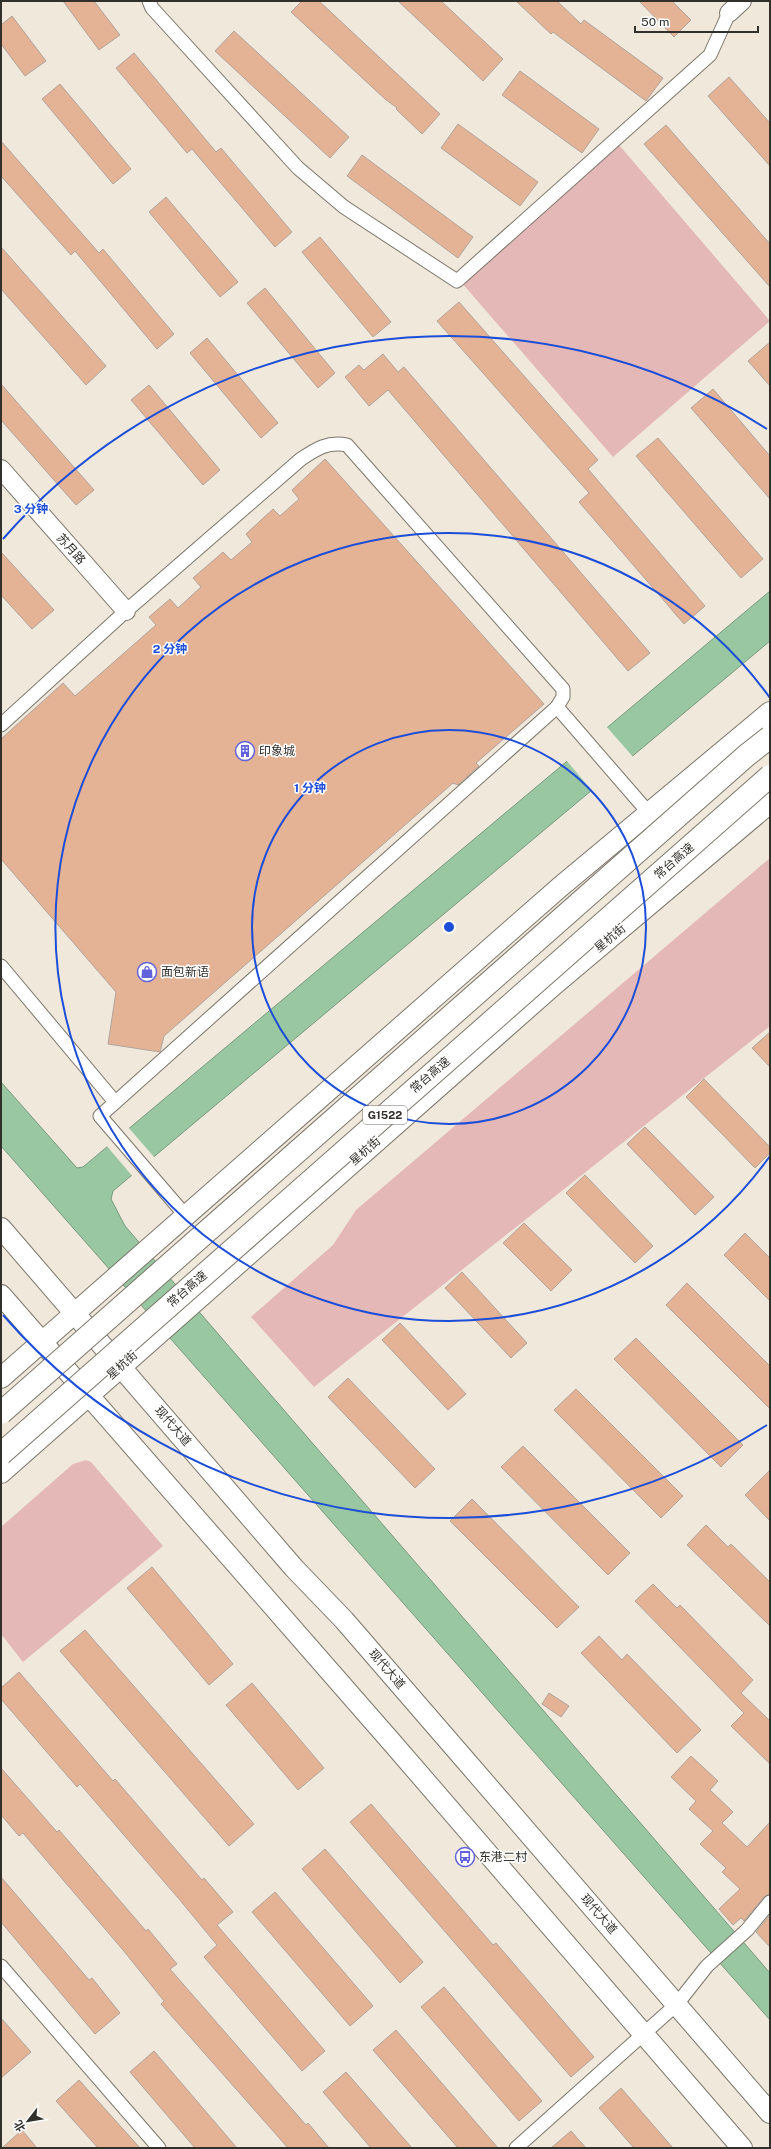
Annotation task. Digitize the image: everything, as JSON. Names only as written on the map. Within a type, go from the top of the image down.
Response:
[{"type":"highway","name":"G1522","points":[[1,1413],[740,760],[770,737]]},
{"type":"highway","name":"常台高速","points":[[1,1454],[770,776]]},
{"type":"main road","points":[[1,1378],[560,887],[648,812],[770,712]]},
{"type":"main road","name":"星杭街","points":[[1,1473],[555,984],[770,802]]},
{"type":"main road","name":"现代大道","points":[[1,1228],[294,1568],[349,1626],[770,2113]]},
{"type":"main road","points":[[1,1295],[396,1746],[742,2148]]},
{"type":"street","points":[[149,1],[152,8],[298,168],[344,207],[457,281],[710,54],[729,13],[742,1]]},
{"type":"street","points":[[1,725],[126,612],[301,458],[320,447],[335,443],[347,445],[563,689],[563,697],[557,707],[100,1116],[185,1215]]},
{"type":"street","name":"苏月路","points":[[1,469],[126,612]]},
{"type":"street","points":[[557,707],[648,812]]},
{"type":"street","points":[[1,966],[115,1102]]},
{"type":"street","points":[[516,2148],[677,2004],[707,1966],[747,1930],[770,1902]]},
{"type":"street","points":[[1,1966],[159,2148]]},
{"type":"shaded area","points":[[619,145],[770,321],[613,457],[461,282]]},
{"type":"shaded area","points":[[770,591],[770,641],[113,1191],[111,1199],[125,1226],[770,1973],[770,2020],[1,1146],[1,1082],[77,1168],[83,1167]]},
{"type":"shaded area","points":[[770,858],[770,1026],[314,1387],[251,1317],[333,1245],[356,1210]]},
{"type":"shaded area","points":[[86,1460],[91,1462],[163,1546],[23,1662],[1,1634],[1,1527],[73,1464]]},
{"type":"pier","points":[[606,726],[634,758],[593,792],[566,760]]},
{"type":"pier","points":[[128,1127],[155,1158],[133,1177],[106,1145]]},
{"type":"building","points":[[63,1],[94,1],[120,35],[99,50]]},
{"type":"building","points":[[302,1],[319,1],[440,114],[422,134],[396,109],[397,108],[385,99],[291,12]]},
{"type":"building","points":[[398,1],[441,1],[503,59],[483,81]]},
{"type":"building","points":[[516,1],[557,1],[581,24],[584,20],[663,78],[646,101],[553,32],[551,34]]},
{"type":"building","points":[[639,1],[672,1],[691,20],[674,37]]},
{"type":"building","points":[[12,16],[46,61],[25,76],[1,44],[1,25]]},
{"type":"building","points":[[234,31],[349,137],[330,158],[215,51]]},
{"type":"building","points":[[134,53],[216,152],[221,148],[292,232],[275,247],[192,149],[187,153],[116,68]]},
{"type":"building","points":[[520,71],[599,129],[582,153],[502,95]]},
{"type":"building","points":[[729,77],[770,123],[770,166],[708,96]]},
{"type":"building","points":[[60,84],[131,169],[113,184],[42,99]]},
{"type":"building","points":[[458,124],[538,182],[520,206],[441,148]]},
{"type":"building","points":[[666,125],[770,244],[770,287],[644,144]]},
{"type":"building","points":[[1,141],[99,253],[103,249],[174,334],[157,349],[75,251],[71,255],[1,176]]},
{"type":"building","points":[[362,155],[473,237],[458,258],[347,176]]},
{"type":"building","points":[[166,197],[238,282],[220,297],[149,212]]},
{"type":"building","points":[[320,237],[391,322],[373,337],[302,252]]},
{"type":"building","points":[[1,247],[106,366],[86,385],[1,289]]},
{"type":"building","points":[[265,288],[335,373],[318,388],[247,303]]},
{"type":"building","points":[[459,302],[598,460],[588,469],[705,606],[684,624],[579,502],[589,493],[437,321]]},
{"type":"building","points":[[207,338],[278,423],[261,438],[190,353]]},
{"type":"building","points":[[770,342],[770,386],[748,361]]},
{"type":"building","points":[[383,354],[398,372],[404,367],[650,653],[628,671],[388,390],[369,406],[345,377],[359,365],[364,370]]},
{"type":"building","points":[[1,384],[94,490],[76,505],[1,420]]},
{"type":"building","points":[[149,385],[220,470],[203,485],[131,400]]},
{"type":"building","points":[[713,389],[770,456],[770,499],[691,408]]},
{"type":"building","points":[[658,438],[763,559],[741,578],[636,456]]},
{"type":"building","name":"印象城","points":[[325,459],[544,704],[476,763],[479,766],[458,785],[453,783],[164,1036],[160,1052],[108,1044],[116,992],[1,859],[1,739],[63,683],[75,696],[156,625],[149,617],[170,599],[178,608],[201,587],[193,578],[223,552],[231,560],[252,542],[246,534],[273,509],[280,516],[299,499],[292,490]]},
{"type":"building","points":[[1,552],[54,610],[32,629],[1,595]]},
{"type":"building","points":[[770,1032],[770,1067],[752,1048]]},
{"type":"building","points":[[704,1079],[770,1147],[770,1153],[755,1168],[686,1097]]},
{"type":"building","points":[[645,1127],[714,1197],[695,1215],[627,1144]]},
{"type":"building","points":[[585,1175],[653,1246],[635,1263],[566,1193]]},
{"type":"building","points":[[524,1223],[572,1270],[551,1291],[503,1243]]},
{"type":"building","points":[[745,1233],[770,1258],[770,1301],[724,1255]]},
{"type":"building","points":[[462,1272],[527,1343],[511,1358],[445,1288]]},
{"type":"building","points":[[687,1283],[770,1366],[770,1409],[666,1305]]},
{"type":"building","points":[[400,1323],[466,1394],[448,1410],[382,1340]]},
{"type":"building","points":[[636,1338],[743,1445],[721,1467],[614,1359]]},
{"type":"building","points":[[348,1378],[435,1469],[415,1488],[328,1397]]},
{"type":"building","points":[[576,1389],[683,1496],[661,1518],[554,1410]]},
{"type":"building","points":[[523,1446],[630,1553],[608,1575],[501,1467]]},
{"type":"building","points":[[770,1470],[770,1521],[745,1495]]},
{"type":"building","points":[[472,1499],[579,1607],[557,1628],[450,1521]]},
{"type":"building","points":[[706,1525],[728,1547],[731,1544],[770,1582],[770,1626],[687,1545]]},
{"type":"building","points":[[152,1567],[233,1664],[209,1685],[127,1588]]},
{"type":"building","points":[[653,1584],[677,1608],[680,1605],[753,1680],[741,1693],[770,1721],[770,1764],[731,1726],[744,1713],[635,1601]]},
{"type":"building","points":[[85,1630],[254,1824],[229,1846],[60,1651]]},
{"type":"building","points":[[599,1636],[622,1660],[627,1654],[701,1730],[677,1753],[581,1653]]},
{"type":"building","points":[[19,1672],[113,1781],[115,1779],[202,1880],[204,1878],[233,1912],[217,1925],[325,2051],[302,2071],[204,1957],[217,1945],[80,1784],[77,1787],[1,1699],[1,1688]]},
{"type":"building","points":[[252,1683],[324,1768],[298,1790],[226,1705]]},
{"type":"building","points":[[549,1693],[569,1706],[561,1717],[542,1704]]},
{"type":"building","points":[[691,1756],[718,1781],[710,1790],[733,1812],[722,1823],[747,1847],[770,1822],[770,1894],[764,1897],[744,1921],[741,1918],[733,1925],[719,1909],[740,1889],[722,1872],[726,1868],[700,1844],[713,1831],[689,1809],[696,1801],[671,1777]]},
{"type":"building","points":[[1,1768],[57,1832],[59,1830],[146,1931],[148,1929],[177,1964],[170,1969],[306,2125],[308,2123],[329,2148],[288,2148],[161,2004],[164,2001],[123,1950],[23,1833],[19,1836],[1,1815]]},
{"type":"building","points":[[371,1804],[493,1945],[496,1943],[594,2057],[571,2077],[350,1822]]},
{"type":"building","points":[[325,1849],[423,1962],[400,1983],[302,1869]]},
{"type":"building","points":[[1,1877],[89,1980],[92,1978],[120,2013],[95,2034],[1,1922]]},
{"type":"building","points":[[275,1892],[373,2006],[350,2026],[252,1912]]},
{"type":"building","points":[[770,1915],[770,1947],[756,1932]]},
{"type":"building","points":[[444,1987],[542,2101],[519,2121],[421,2007]]},
{"type":"building","points":[[1,2018],[31,2052],[1,2078]]},
{"type":"building","points":[[396,2030],[498,2148],[458,2148],[373,2050]]},
{"type":"building","points":[[154,2051],[237,2148],[195,2148],[130,2072]]},
{"type":"building","points":[[346,2072],[412,2148],[371,2148],[323,2092]]},
{"type":"building","points":[[79,2080],[140,2148],[98,2148],[56,2101]]},
{"type":"building","points":[[621,2088],[673,2148],[634,2148],[599,2108]]},
{"type":"building","points":[[22,2130],[37,2148],[2,2148]]},
{"type":"building","points":[[571,2131],[586,2148],[551,2148]]},
{"type":"place","name":"印象城","points":[[245,751]]},
{"type":"place","name":"面包新语","points":[[147,972]]},
{"type":"place","name":"东港二村","points":[[465,1857]]}]
